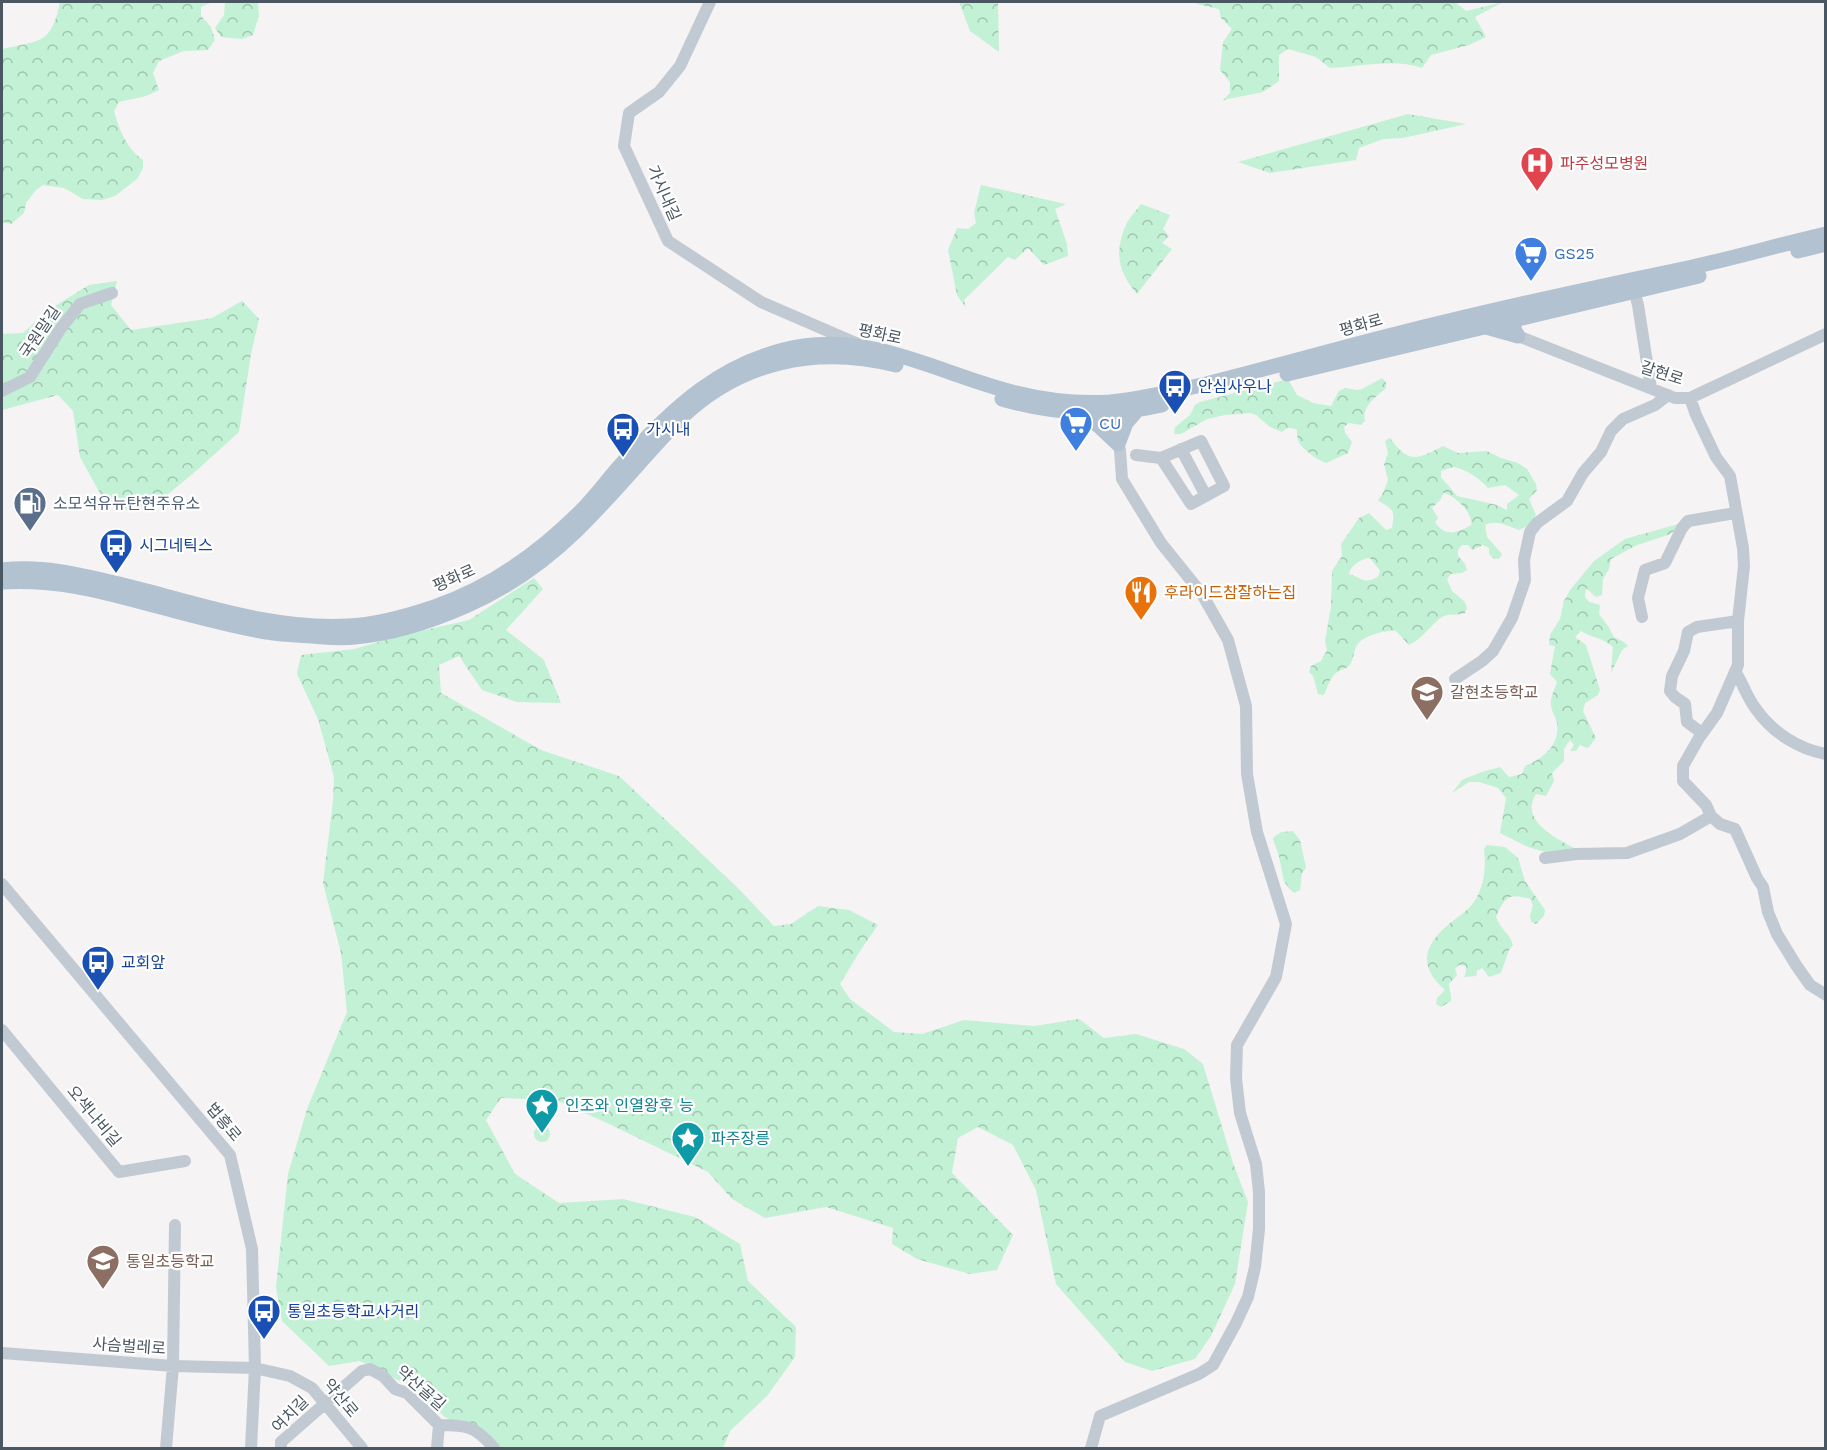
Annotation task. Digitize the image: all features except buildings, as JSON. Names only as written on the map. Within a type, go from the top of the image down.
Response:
[{"type":"main road","name":"평화로","points":[[2,570],[39,569],[69,572],[164,595],[213,610],[287,625],[348,626],[373,623],[439,605],[498,577],[530,556],[584,508],[667,417],[699,388],[755,359],[808,345],[865,346],[1009,391],[1107,407],[1138,409],[1516,318],[1685,269],[1826,234]]},
{"type":"main road","name":"평화로","points":[[2,582],[28,580],[82,586],[268,633],[357,637],[403,628],[465,606],[508,584],[576,531],[681,419],[727,383],[757,369],[787,360],[843,356],[881,361],[927,373],[1023,405],[1079,412],[1330,352],[1398,333],[1826,244]]},
{"type":"main road","points":[[1516,318],[1513,328],[1518,336]]},
{"type":"main road","points":[[1483,326],[1518,336]]},
{"type":"main road","points":[[1079,412],[1118,444],[1126,423],[1138,409]]},
{"type":"street","name":"가시내길","points":[[710,2],[680,66],[659,92],[629,113],[624,146],[668,241],[760,302],[865,346]]},
{"type":"street","points":[[1632,285],[1638,305],[1651,388]]},
{"type":"street","name":"국원말길","points":[[2,391],[30,377],[61,328],[80,304],[112,293]]},
{"type":"street","name":"갈현로","points":[[1518,336],[1675,398],[1690,398],[1826,334]]},
{"type":"street","points":[[1455,679],[1482,662],[1494,651],[1512,618],[1525,580],[1524,560],[1530,532],[1537,523],[1567,501],[1583,472],[1601,452],[1611,431],[1623,419],[1655,405],[1668,395]]},
{"type":"street","points":[[1690,398],[1716,457],[1730,476],[1744,566],[1738,621],[1738,665],[1717,713],[1702,733],[1683,766],[1683,781],[1706,805],[1711,816],[1720,824],[1735,829],[1757,879],[1763,887],[1768,912],[1777,934],[1810,985],[1826,995]]},
{"type":"street","points":[[1091,1449],[1100,1416],[1199,1374],[1213,1365],[1248,1297],[1257,1248],[1259,1192],[1256,1164],[1240,1113],[1236,1078],[1237,1045],[1276,977],[1286,924],[1257,832],[1247,774],[1246,706],[1228,640],[1202,594],[1161,543],[1122,479],[1118,444],[1107,407]]},
{"type":"street","points":[[1136,455],[1161,458],[1201,441],[1224,486],[1191,504],[1161,458]]},
{"type":"street","points":[[1181,449],[1206,496]]},
{"type":"street","points":[[1642,616],[1638,598],[1645,570],[1665,563],[1682,528],[1688,521],[1735,513]]},
{"type":"street","points":[[1702,733],[1687,722],[1685,704],[1670,691],[1672,676],[1684,651],[1688,632],[1697,627],[1738,621]]},
{"type":"street","points":[[1735,671],[1755,708],[1772,727],[1800,747],[1826,754]]},
{"type":"street","points":[[1545,858],[1576,854],[1628,853],[1680,834],[1711,816]]},
{"type":"street","name":"법흥로","points":[[2,884],[230,1155],[252,1249],[255,1368],[251,1449]]},
{"type":"street","name":"오색나비길","points":[[2,1030],[119,1172],[185,1161]]},
{"type":"street","points":[[166,1449],[173,1366],[175,1225]]},
{"type":"street","name":"사슴벌레로","points":[[2,1353],[173,1366],[255,1368]]},
{"type":"street","name":"약산로","points":[[255,1368],[290,1376],[312,1388],[362,1449]]},
{"type":"street","name":"약산골길","points":[[324,1403],[362,1371],[369,1369],[383,1376],[395,1389],[407,1393],[438,1425],[470,1427],[487,1440],[494,1449]]},
{"type":"street","name":"여치길","points":[[281,1449],[281,1442],[324,1403]]},
{"type":"street","name":"약산골길","points":[[437,1449],[438,1425]]},
{"type":"green space","points":[[60,2],[212,2],[201,7],[201,16],[211,27],[215,40],[208,50],[184,51],[159,61],[153,73],[159,90],[146,96],[119,102],[114,111],[121,132],[128,145],[143,160],[143,168],[137,179],[115,196],[102,200],[83,199],[64,188],[43,185],[26,203],[24,213],[11,224],[2,222],[2,49],[35,42],[42,38],[53,26]]},
{"type":"green space","points":[[225,2],[258,2],[259,16],[253,35],[242,39],[221,37],[215,28],[224,15]]},
{"type":"green space","points":[[959,2],[998,2],[999,52],[970,31]]},
{"type":"green space","points":[[1197,2],[1455,2],[1466,11],[1503,2],[1475,17],[1486,37],[1469,45],[1431,55],[1422,68],[1388,63],[1330,68],[1316,57],[1288,49],[1279,55],[1279,81],[1263,92],[1223,100],[1230,93],[1230,82],[1220,70],[1223,42],[1232,29],[1221,18],[1219,9],[1197,4]]},
{"type":"green space","points":[[1408,114],[1466,124],[1403,138],[1383,139],[1359,148],[1356,160],[1270,173],[1238,162]]},
{"type":"green space","points":[[981,185],[1066,204],[1055,209],[1067,244],[1068,256],[1044,265],[1028,248],[1015,260],[1008,257],[964,300],[966,308],[957,295],[948,250],[957,228],[968,229],[976,223],[974,213]]},
{"type":"green space","points":[[1141,204],[1170,215],[1163,229],[1169,236],[1162,243],[1172,249],[1137,294],[1122,271],[1119,255],[1125,227]]},
{"type":"green space","points":[[117,281],[111,305],[131,330],[212,318],[242,301],[259,319],[239,432],[155,505],[124,509],[101,495],[80,457],[73,411],[58,395],[2,410],[2,334],[23,333],[50,309],[89,285]]},
{"type":"green space","points":[[1382,378],[1386,382],[1386,388],[1374,398],[1365,411],[1365,421],[1361,425],[1349,423],[1344,427],[1345,433],[1352,442],[1348,453],[1326,463],[1302,447],[1298,440],[1297,430],[1289,428],[1282,432],[1270,427],[1256,415],[1250,413],[1207,419],[1181,434],[1174,434],[1175,427],[1190,415],[1195,405],[1200,402],[1288,379],[1297,395],[1313,403],[1331,406],[1339,391],[1345,388],[1362,389]]},
{"type":"green space","points":[[1390,438],[1402,452],[1414,457],[1443,446],[1458,453],[1487,451],[1518,463],[1527,469],[1536,484],[1537,490],[1529,499],[1536,515],[1530,525],[1519,530],[1498,523],[1485,525],[1487,537],[1502,554],[1499,559],[1493,558],[1489,554],[1489,548],[1483,545],[1472,550],[1468,545],[1462,545],[1458,550],[1458,556],[1467,570],[1451,574],[1447,579],[1452,591],[1465,602],[1467,608],[1465,613],[1442,617],[1409,645],[1396,631],[1369,636],[1357,645],[1350,665],[1333,676],[1324,695],[1318,694],[1313,676],[1309,672],[1311,666],[1321,661],[1327,650],[1325,641],[1331,607],[1332,571],[1342,556],[1341,544],[1359,518],[1369,513],[1386,530],[1392,528],[1392,511],[1378,501],[1388,480],[1384,464],[1388,453],[1385,441]],"holes":[[[1453,467],[1472,474],[1488,488],[1505,485],[1519,495],[1507,504],[1507,510],[1497,505],[1457,496],[1441,477],[1441,471]],[[1443,493],[1457,501],[1466,510],[1471,525],[1452,532],[1439,527],[1435,522],[1438,518],[1432,508],[1441,499]],[[1370,558],[1380,571],[1378,577],[1363,580],[1349,574],[1354,565]]]},
{"type":"green space","points":[[1678,524],[1671,534],[1637,545],[1611,559],[1609,569],[1603,579],[1602,595],[1596,597],[1586,588],[1585,597],[1589,602],[1600,605],[1599,614],[1614,637],[1628,646],[1622,650],[1611,673],[1613,647],[1581,631],[1575,637],[1586,645],[1600,690],[1598,695],[1585,703],[1583,711],[1596,738],[1588,748],[1580,745],[1576,751],[1570,751],[1574,745],[1570,740],[1564,749],[1564,761],[1552,773],[1554,781],[1546,796],[1536,794],[1532,804],[1537,822],[1544,829],[1580,851],[1545,852],[1528,847],[1500,833],[1506,798],[1498,788],[1479,782],[1469,782],[1452,793],[1462,780],[1500,767],[1509,777],[1522,774],[1525,766],[1549,750],[1557,731],[1551,705],[1557,682],[1550,674],[1555,646],[1549,645],[1550,635],[1560,619],[1564,601],[1570,590],[1594,561],[1625,539]]},
{"type":"green space","points":[[534,578],[543,589],[506,630],[544,660],[561,703],[517,702],[482,690],[459,656],[439,665],[441,693],[541,750],[619,776],[738,888],[774,926],[791,924],[818,906],[849,910],[878,925],[840,984],[850,999],[894,1032],[922,1034],[964,1020],[1034,1026],[1079,1019],[1104,1038],[1136,1034],[1184,1049],[1203,1064],[1233,1163],[1248,1202],[1235,1284],[1211,1336],[1195,1359],[1152,1371],[1125,1362],[1056,1284],[1036,1190],[1013,1145],[978,1127],[958,1138],[952,1173],[1013,1235],[997,1270],[970,1274],[917,1259],[892,1244],[893,1228],[826,1207],[765,1218],[732,1199],[708,1172],[556,1100],[501,1098],[486,1120],[515,1174],[559,1203],[623,1199],[695,1217],[740,1244],[748,1281],[796,1327],[795,1357],[767,1396],[730,1431],[723,1448],[502,1448],[445,1417],[410,1386],[360,1361],[329,1366],[282,1321],[276,1287],[288,1174],[307,1109],[347,1012],[341,953],[323,883],[334,777],[318,719],[297,674],[301,655],[354,649],[469,620]]},
{"type":"green space","points":[[1293,831],[1300,840],[1306,868],[1302,873],[1300,890],[1294,893],[1284,879],[1273,838],[1281,832]]},
{"type":"green space","points":[[1487,845],[1505,847],[1518,858],[1525,881],[1545,910],[1544,916],[1536,924],[1531,922],[1533,905],[1530,899],[1517,896],[1504,901],[1496,917],[1513,945],[1501,973],[1489,977],[1482,968],[1477,971],[1476,976],[1464,977],[1466,966],[1459,965],[1455,969],[1457,975],[1449,984],[1451,1001],[1441,1007],[1436,1004],[1437,998],[1445,990],[1431,973],[1427,956],[1429,948],[1440,932],[1467,910],[1476,899],[1483,881],[1484,849]]},
{"type":"green space","name":"인조와 인열왕후 능","points":[[542,1126],[548,1128],[550,1134],[548,1140],[542,1142],[536,1140],[534,1134],[536,1128]]},
{"type":"place","name":"파주성모병원","points":[[1537,192]]},
{"type":"place","name":"GS25","points":[[1531,282]]},
{"type":"place","name":"안심사우나","points":[[1175,415]]},
{"type":"place","name":"CU","points":[[1076,452]]},
{"type":"place","name":"가시내","points":[[623,458]]},
{"type":"place","name":"소모석유뉴탄현주유소","points":[[30,532]]},
{"type":"place","name":"시그네틱스","points":[[116,574]]},
{"type":"place","name":"후라이드참잘하는집","points":[[1141,621]]},
{"type":"place","name":"갈현초등학교","points":[[1427,721]]},
{"type":"place","name":"교회앞","points":[[98,991]]},
{"type":"place","name":"인조와 인열왕후 능","points":[[542,1134]]},
{"type":"place","name":"파주장릉","points":[[688,1167]]},
{"type":"place","name":"통일초등학교","points":[[103,1290]]},
{"type":"place","name":"통일초등학교사거리","points":[[264,1340]]}]
